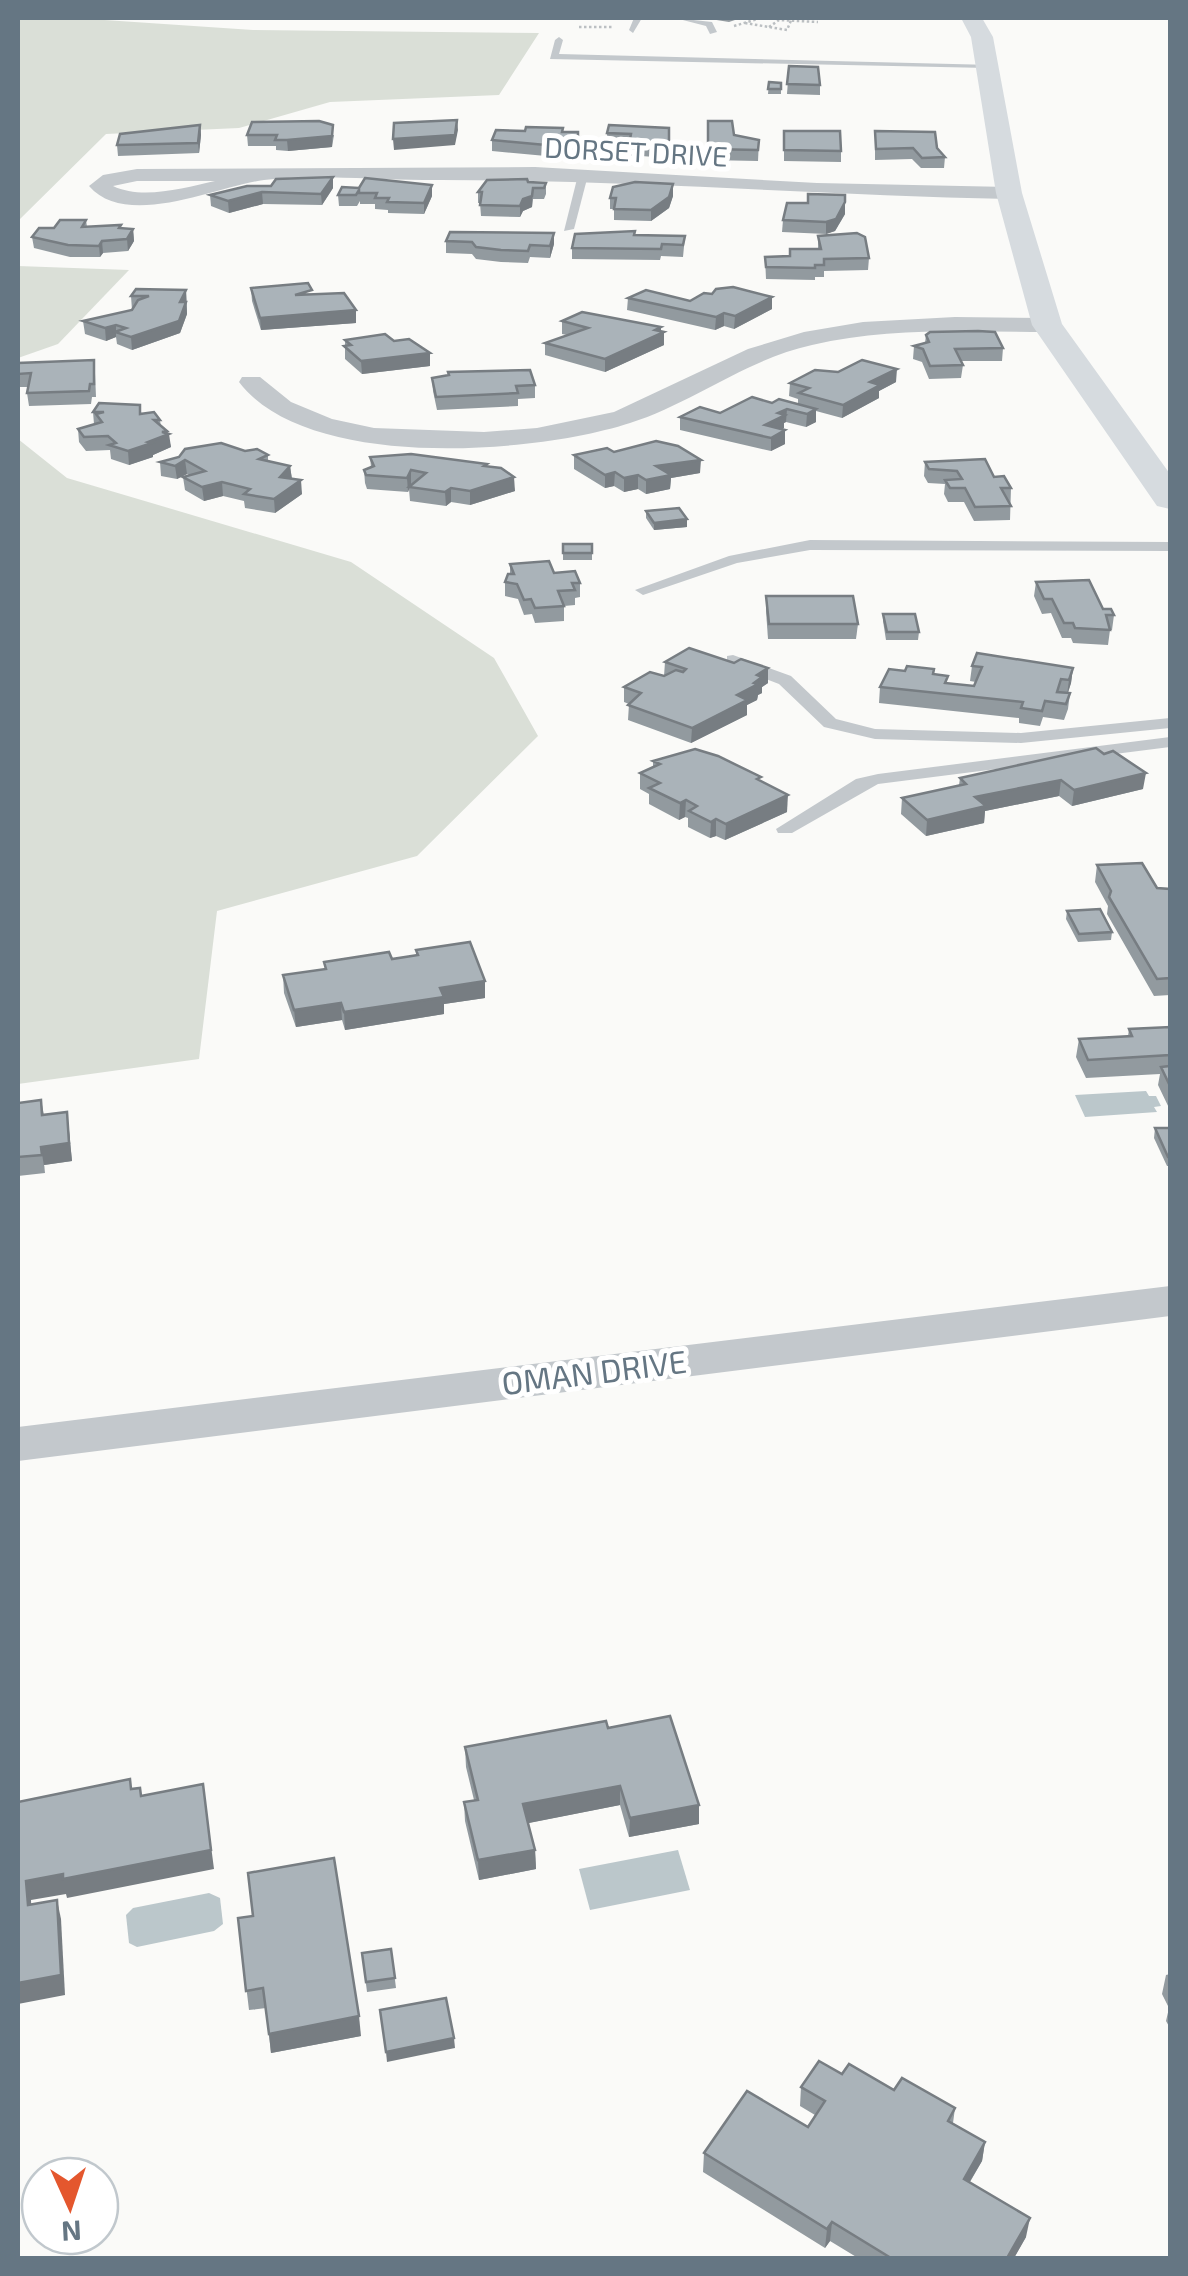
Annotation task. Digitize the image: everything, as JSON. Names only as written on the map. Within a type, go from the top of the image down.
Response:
[{"type":"main road","points":[[972,18],[982,37],[1009,193],[1046,325],[1170,498]]},
{"type":"street","name":"DORSET DRIVE","points":[[258,175],[174,195],[120,196],[104,192],[99,186],[128,175],[397,171],[583,174],[788,187],[1009,193]]},
{"type":"street","points":[[251,382],[276,404],[344,429],[420,440],[503,440],[556,434],[624,416],[768,349],[808,338],[880,327],[1046,325]]},
{"type":"street","name":"OMAN DRIVE","points":[[18,1444],[1170,1301]]},
{"type":"lane","points":[[634,30],[638,18]]},
{"type":"lane","points":[[678,18],[710,24],[713,32]]},
{"type":"lane","points":[[559,40],[553,57],[988,65]]},
{"type":"lane","points":[[568,230],[583,174]]},
{"type":"lane","points":[[643,590],[734,559],[810,544],[1170,547]]},
{"type":"lane","points":[[732,660],[785,680],[830,724],[875,734],[1022,738],[1170,723]]},
{"type":"lane","points":[[785,828],[862,783],[878,779],[1170,742]]},
{"type":"path","points":[[744,23],[787,30],[791,19]]},
{"type":"path","points":[[768,28],[778,20],[818,22]]},
{"type":"shaded area","points":[[18,18],[253,30],[539,33],[499,95],[330,102],[239,128],[106,134],[18,221]]},
{"type":"shaded area","points":[[18,266],[129,270],[58,344],[18,358]]},
{"type":"shaded area","points":[[18,439],[67,478],[351,562],[494,658],[538,736],[417,856],[217,911],[199,1059],[18,1084]]},
{"type":"shaded area","points":[[1146,1091],[1149,1096],[1156,1096],[1161,1106],[1154,1107],[1157,1112],[1085,1117],[1075,1095]]},
{"type":"shaded area","points":[[678,1850],[690,1890],[590,1910],[579,1869]]},
{"type":"shaded area","points":[[209,1893],[220,1898],[223,1924],[214,1931],[137,1947],[129,1943],[126,1915],[133,1908]]},
{"type":"building","points":[[789,66],[818,67],[820,85],[787,84]]},
{"type":"building","points":[[769,82],[781,83],[781,89],[768,89]]},
{"type":"building","points":[[457,120],[455,135],[393,139],[394,123]]},
{"type":"building","points":[[319,121],[333,125],[332,136],[275,140],[277,135],[247,135],[252,122]]},
{"type":"building","points":[[708,121],[732,121],[734,135],[759,140],[758,150],[708,149]]},
{"type":"building","points":[[200,125],[198,143],[117,145],[120,134]]},
{"type":"building","points":[[609,125],[669,128],[669,148],[629,144],[631,134],[607,133]]},
{"type":"building","points":[[526,127],[578,132],[578,142],[546,145],[492,140],[496,130],[525,131]]},
{"type":"building","points":[[784,131],[840,131],[841,151],[784,150]]},
{"type":"building","points":[[875,131],[935,132],[937,148],[945,157],[922,158],[913,148],[876,149]]},
{"type":"building","points":[[333,177],[321,194],[262,192],[228,201],[210,195],[247,186],[271,186],[276,179]]},
{"type":"building","points":[[365,178],[432,185],[424,203],[387,202],[389,198],[375,198],[377,193],[359,190],[356,195],[338,195],[342,187],[359,188]]},
{"type":"building","points":[[527,179],[546,183],[544,188],[533,188],[532,196],[523,199],[520,206],[480,205],[482,192],[478,192],[487,180]]},
{"type":"building","points":[[635,182],[673,184],[669,197],[651,210],[614,209],[616,198],[610,198],[613,187]]},
{"type":"building","points":[[808,194],[845,195],[845,202],[836,219],[826,222],[783,220],[787,203],[808,203]]},
{"type":"building","points":[[60,220],[86,220],[82,227],[121,225],[119,228],[133,229],[127,239],[102,241],[99,246],[68,245],[32,237],[39,228],[54,228]]},
{"type":"building","points":[[635,231],[634,235],[685,236],[683,245],[662,244],[661,249],[572,248],[575,234]]},
{"type":"building","points":[[450,232],[554,233],[550,246],[530,245],[528,251],[446,241]]},
{"type":"building","points":[[857,233],[865,237],[869,258],[824,259],[824,265],[815,268],[766,267],[765,257],[790,256],[790,249],[821,249],[818,236]]},
{"type":"building","points":[[308,283],[312,290],[295,295],[344,293],[356,310],[260,318],[251,288]]},
{"type":"building","points":[[733,287],[772,297],[735,316],[724,313],[716,317],[628,298],[646,290],[690,301],[716,289]]},
{"type":"building","points":[[136,289],[186,290],[180,302],[186,302],[179,321],[131,337],[115,332],[126,328],[105,328],[83,321],[132,310],[138,300],[149,296],[131,296]]},
{"type":"building","points":[[582,312],[661,327],[655,330],[664,332],[605,359],[545,343],[588,328],[562,321]]},
{"type":"building","points":[[930,332],[995,332],[1003,348],[955,349],[963,365],[930,366],[923,349],[914,346],[929,342],[926,335]]},
{"type":"building","points":[[385,334],[394,341],[409,339],[430,353],[361,361],[344,346],[351,345],[345,340]]},
{"type":"building","points":[[94,360],[94,384],[90,384],[89,391],[27,393],[31,373],[18,374],[18,363]]},
{"type":"building","points":[[862,360],[897,369],[870,382],[880,385],[843,405],[799,393],[809,388],[790,383],[815,370],[838,372]]},
{"type":"building","points":[[530,370],[535,385],[516,386],[518,393],[436,397],[432,378],[449,375],[448,372]]},
{"type":"building","points":[[752,397],[772,403],[779,399],[816,409],[807,414],[787,409],[778,413],[785,415],[765,425],[785,430],[771,438],[680,417],[700,407],[720,413]]},
{"type":"building","points":[[99,403],[140,405],[140,414],[154,412],[160,420],[154,420],[167,431],[162,432],[169,434],[128,451],[109,445],[116,443],[108,436],[84,437],[78,429],[102,422],[96,414],[104,412],[93,412]]},
{"type":"building","points":[[656,441],[678,446],[701,460],[656,466],[671,475],[646,480],[638,475],[624,478],[615,472],[605,475],[574,455],[607,448],[614,452]]},
{"type":"building","points":[[221,443],[245,451],[257,449],[268,455],[259,459],[290,466],[280,477],[301,480],[274,499],[244,494],[250,489],[222,482],[202,487],[183,477],[205,471],[185,460],[175,466],[160,462],[179,457],[185,449]]},
{"type":"building","points":[[411,454],[487,464],[484,466],[501,468],[514,477],[470,491],[451,488],[445,492],[409,487],[426,473],[411,470],[407,478],[366,475],[364,470],[374,466],[370,457]]},
{"type":"building","points":[[985,459],[994,477],[1004,476],[1011,488],[1001,488],[1011,506],[975,507],[965,488],[950,488],[945,480],[962,479],[957,471],[929,469],[925,462]]},
{"type":"building","points":[[679,508],[687,519],[654,523],[646,511]]},
{"type":"building","points":[[563,544],[592,544],[592,553],[563,553]]},
{"type":"building","points":[[549,561],[554,573],[575,571],[580,583],[572,583],[575,590],[558,591],[564,606],[535,608],[531,599],[524,600],[517,584],[505,582],[508,574],[514,574],[510,564]]},
{"type":"building","points":[[1089,580],[1103,609],[1111,609],[1114,615],[1106,615],[1110,630],[1075,628],[1073,623],[1064,623],[1052,599],[1044,599],[1036,582]]},
{"type":"building","points":[[766,596],[853,596],[858,624],[769,624]]},
{"type":"building","points":[[883,614],[915,614],[919,632],[887,632]]},
{"type":"building","points":[[689,648],[734,663],[741,659],[768,668],[757,675],[762,677],[754,683],[758,684],[737,695],[747,700],[692,728],[628,705],[641,693],[624,687],[650,672],[664,676],[676,670],[683,672],[686,669],[665,662]]},
{"type":"building","points":[[977,653],[1073,668],[1069,680],[1061,679],[1057,692],[1070,693],[1066,704],[1045,701],[1042,711],[1021,708],[1023,702],[880,687],[889,669],[905,671],[907,666],[934,669],[933,674],[948,676],[945,683],[974,686],[982,667],[972,666]]},
{"type":"building","points":[[1096,748],[1104,754],[1113,751],[1146,773],[1074,790],[1061,780],[975,797],[986,806],[927,820],[902,798],[966,784],[960,778]]},
{"type":"building","points":[[695,749],[761,777],[757,779],[788,795],[726,824],[716,819],[711,822],[689,811],[697,806],[686,800],[680,803],[649,788],[660,783],[640,773],[660,764],[653,761]]},
{"type":"building","points":[[1142,863],[1157,888],[1170,889],[1170,978],[1157,979],[1109,897],[1111,891],[1097,865]]},
{"type":"building","points":[[1100,909],[1112,932],[1079,934],[1067,911]]},
{"type":"building","points":[[470,942],[485,981],[440,988],[444,997],[344,1012],[341,1003],[294,1010],[283,975],[326,969],[324,962],[389,952],[392,959],[418,955],[416,950]]},
{"type":"building","points":[[1170,1027],[1170,1055],[1088,1060],[1079,1039],[1132,1036],[1129,1029]]},
{"type":"building","points":[[1170,1066],[1170,1086],[1161,1067]]},
{"type":"building","points":[[41,1100],[42,1115],[67,1112],[69,1143],[41,1147],[42,1155],[18,1157],[18,1103]]},
{"type":"building","points":[[1155,1128],[1170,1128],[1170,1157],[1168,1157]]},
{"type":"building","points":[[670,1716],[699,1805],[630,1818],[620,1786],[523,1804],[535,1850],[478,1860],[464,1802],[478,1800],[465,1747],[606,1721],[608,1728]]},
{"type":"building","points":[[130,1779],[131,1789],[140,1788],[141,1796],[203,1784],[211,1850],[63,1879],[63,1874],[26,1881],[28,1905],[57,1900],[61,1975],[18,1983],[18,1802]]},
{"type":"building","points":[[334,1858],[359,2016],[269,2034],[263,1988],[246,1991],[238,1918],[253,1916],[248,1873]]},
{"type":"building","points":[[391,1949],[395,1978],[366,1982],[362,1953]]},
{"type":"building","points":[[446,1998],[454,2038],[386,2052],[380,2010]]},
{"type":"building","points":[[819,2061],[842,2074],[849,2064],[894,2090],[902,2078],[955,2108],[948,2121],[985,2142],[964,2179],[1030,2218],[1007,2258],[891,2258],[832,2222],[827,2229],[704,2153],[747,2091],[808,2127],[825,2101],[801,2087]]}]
